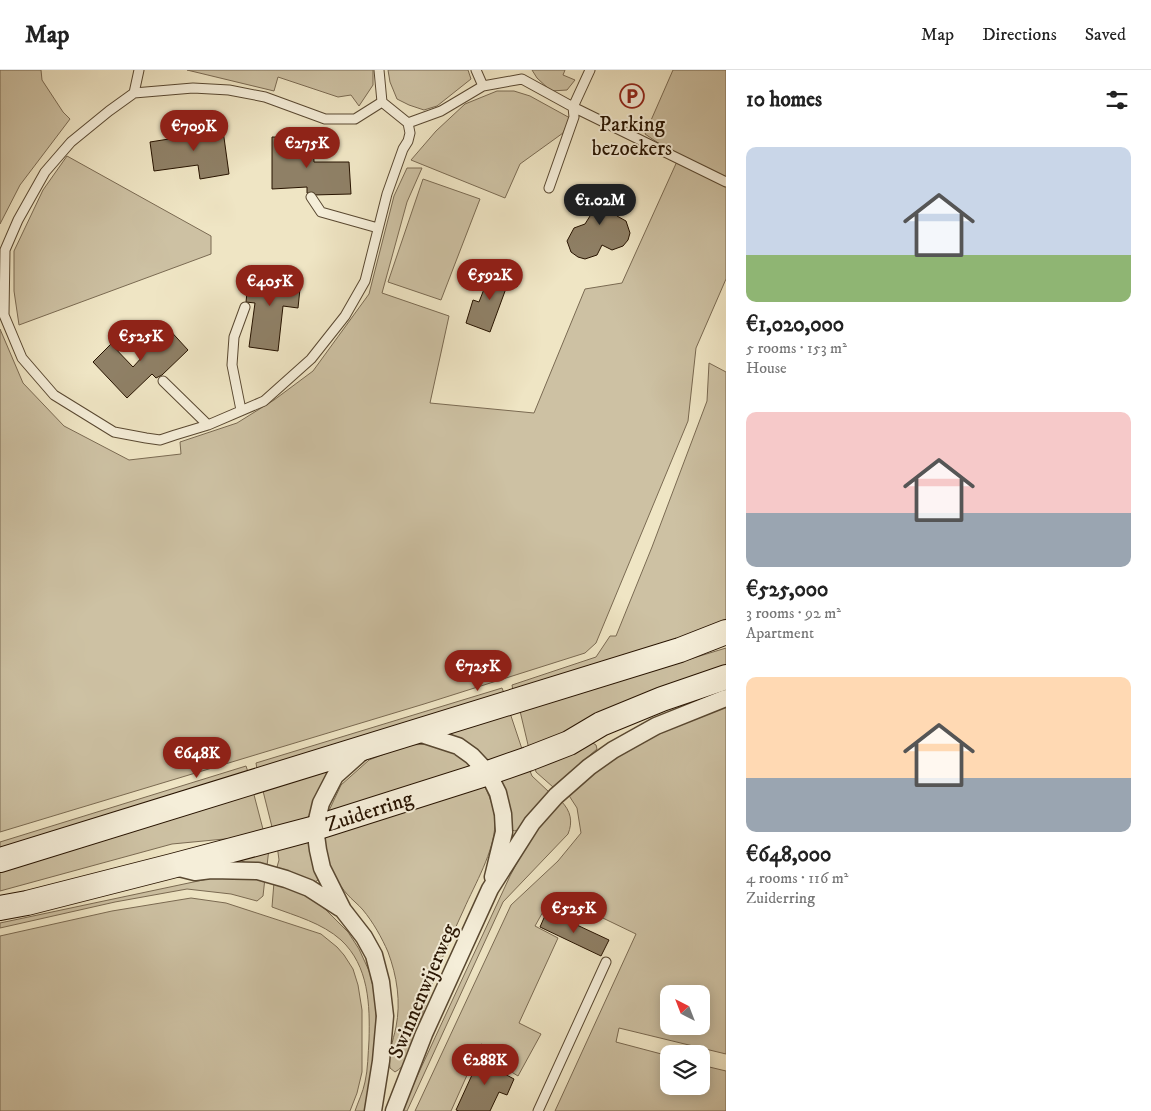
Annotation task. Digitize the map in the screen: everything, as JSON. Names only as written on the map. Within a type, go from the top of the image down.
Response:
[{"type":"main road","points":[[0,860],[680,650],[726,632]]},
{"type":"main road","name":"Zuiderring","points":[[0,908],[172,866],[315,828],[488,773],[570,743],[601,724],[662,699],[726,677]]},
{"type":"street","name":"Swinnenwijerweg","points":[[394,1111],[424,1034],[490,888],[532,823],[556,796],[589,767],[613,750],[656,726],[726,698]]},
{"type":"street","name":"Swinnenwijerweg","points":[[415,732],[458,746],[472,756],[488,773],[498,793],[503,814],[504,832],[490,888]]},
{"type":"street","name":"Swinnenwijerweg","points":[[369,747],[335,776],[321,802],[315,828],[322,868],[343,910],[364,937],[374,955],[382,982],[386,1016],[373,1111]]},
{"type":"street","name":"Swinnenwijerweg","points":[[172,866],[195,872],[212,870],[265,872],[309,888],[343,910]]},
{"type":"lane","points":[[134,93],[139,70]]},
{"type":"lane","points":[[379,70],[382,102],[408,122],[410,133],[386,194],[365,281],[345,316],[311,359],[264,401],[208,424],[160,440],[146,438],[114,432],[54,395],[22,358],[4,315],[5,250],[18,220],[45,172],[71,142],[134,93],[193,88],[229,90],[265,97],[325,119],[356,119],[382,102]]},
{"type":"lane","points":[[476,70],[483,86]]},
{"type":"lane","points":[[550,188],[574,117],[573,107],[590,70]]},
{"type":"lane","points":[[408,122],[441,111],[483,86],[522,75],[573,107],[726,182]]},
{"type":"lane","points":[[311,197],[321,212],[378,228]]},
{"type":"lane","points":[[241,410],[232,365],[234,337],[245,307]]},
{"type":"lane","points":[[163,381],[208,424]]},
{"type":"lane","points":[[538,1111],[606,962]]},
{"type":"shaded area","points":[[0,70],[41,70],[42,80],[63,112],[70,119],[20,185],[0,224]]},
{"type":"shaded area","points":[[187,70],[373,70],[373,85],[359,106],[351,95],[338,97],[278,77],[274,91]]},
{"type":"shaded area","points":[[388,70],[468,70],[471,79],[437,106],[424,110],[397,99],[390,82]]},
{"type":"shaded area","points":[[532,70],[565,70],[563,75],[575,80],[567,90],[551,91],[537,78]]},
{"type":"shaded area","points":[[673,70],[726,70],[726,279],[696,348],[688,421],[596,643],[585,653],[424,704],[0,832],[0,329],[23,383],[64,426],[129,460],[181,454],[180,442],[237,423],[274,400],[313,371],[369,294],[394,196],[407,168],[422,168],[407,202],[382,293],[449,316],[430,403],[534,413],[585,289],[622,283],[679,157],[645,134]]},
{"type":"shaded area","points":[[497,91],[514,91],[530,96],[570,118],[563,133],[520,164],[505,198],[411,160],[436,131],[465,104]]},
{"type":"shaded area","points":[[67,156],[211,236],[211,254],[19,325],[14,291],[14,251],[43,190]]},
{"type":"shaded area","points":[[423,179],[480,199],[441,300],[388,282]]},
{"type":"shaded area","points":[[709,363],[726,372],[726,625],[513,691],[512,685],[596,657],[610,636],[616,636],[707,401]]},
{"type":"shaded area","points":[[726,648],[726,669],[529,749],[520,711]]},
{"type":"shaded area","points":[[502,688],[504,693],[257,769],[256,763]]},
{"type":"shaded area","points":[[726,703],[726,1054],[710,1050],[710,1045],[689,1045],[619,1028],[616,1042],[660,1054],[660,1095],[710,1095],[710,1067],[726,1071],[726,1111],[555,1111],[636,934],[553,894],[535,926],[558,938],[519,1023],[541,1034],[518,1076],[505,1068],[510,1056],[481,1044],[451,1111],[415,1111],[511,905],[558,861],[581,833],[577,808],[568,794],[589,774],[659,731]]},
{"type":"shaded area","points":[[510,713],[523,752],[488,766],[477,751],[466,742],[447,732]]},
{"type":"shaded area","points":[[591,742],[596,745],[597,749],[553,787],[536,772],[534,764]]},
{"type":"shaded area","points":[[434,744],[452,751],[478,770],[326,817],[341,785],[369,760],[407,745]]},
{"type":"shaded area","points":[[246,766],[248,772],[0,848],[0,842]]},
{"type":"shaded area","points":[[528,766],[532,776],[549,792],[521,827],[514,831],[511,828],[505,790],[499,775]]},
{"type":"shaded area","points":[[329,769],[317,794],[310,821],[273,831],[263,791]]},
{"type":"shaded area","points":[[482,781],[494,812],[495,824],[491,846],[435,975],[410,1054],[395,1072],[390,1068],[390,1058],[396,1027],[398,999],[391,961],[374,925],[338,883],[331,870],[325,854],[323,831]]},
{"type":"shaded area","points":[[253,791],[264,833],[235,838],[172,844],[0,891],[0,871]]},
{"type":"shaded area","points":[[561,801],[570,817],[568,834],[503,902],[407,1111],[401,1111],[510,876],[527,844],[544,820]]},
{"type":"shaded area","points":[[311,836],[318,872],[318,880],[315,882],[277,867],[279,860],[277,845]]},
{"type":"shaded area","points":[[269,848],[267,866],[242,861],[241,857]]},
{"type":"shaded area","points":[[217,877],[265,878],[263,896],[257,901],[231,894],[187,889],[115,902],[0,928],[0,923]]},
{"type":"shaded area","points":[[274,882],[308,894],[326,910],[348,932],[359,949],[370,973],[375,996],[377,1034],[366,1111],[355,1111],[366,1077],[369,1040],[368,1000],[362,974],[350,950],[334,934],[308,920],[272,907]]},
{"type":"shaded area","points":[[191,898],[226,903],[321,934],[344,955],[353,969],[362,1010],[362,1072],[350,1111],[0,1111],[0,936],[112,911]]},
{"type":"building","points":[[222,123],[229,174],[200,179],[198,165],[154,171],[150,142],[194,135],[193,127]]},
{"type":"building","points":[[272,137],[313,138],[314,162],[349,162],[351,194],[313,195],[307,193],[307,187],[272,189]]},
{"type":"building","points":[[605,189],[617,194],[621,206],[617,216],[626,221],[630,233],[628,240],[623,246],[612,250],[602,245],[597,255],[585,259],[571,252],[567,241],[574,228],[585,224],[590,216],[586,203],[592,191]]},
{"type":"building","points":[[491,271],[510,277],[512,273],[520,276],[517,287],[508,283],[490,332],[466,323],[473,300],[479,302]]},
{"type":"building","points":[[249,273],[301,279],[298,308],[283,306],[278,351],[249,347],[255,303],[246,302]]},
{"type":"building","points":[[166,326],[188,350],[162,375],[156,378],[152,374],[127,398],[93,362],[111,344],[133,367],[143,356],[140,352]]},
{"type":"building","points":[[547,911],[609,940],[601,956],[540,927]]},
{"type":"building","points":[[482,1053],[501,1062],[497,1070],[514,1079],[507,1095],[499,1092],[490,1111],[456,1110]]},
{"type":"place","name":"Parking bezoekers","points":[[632,96]]}]
